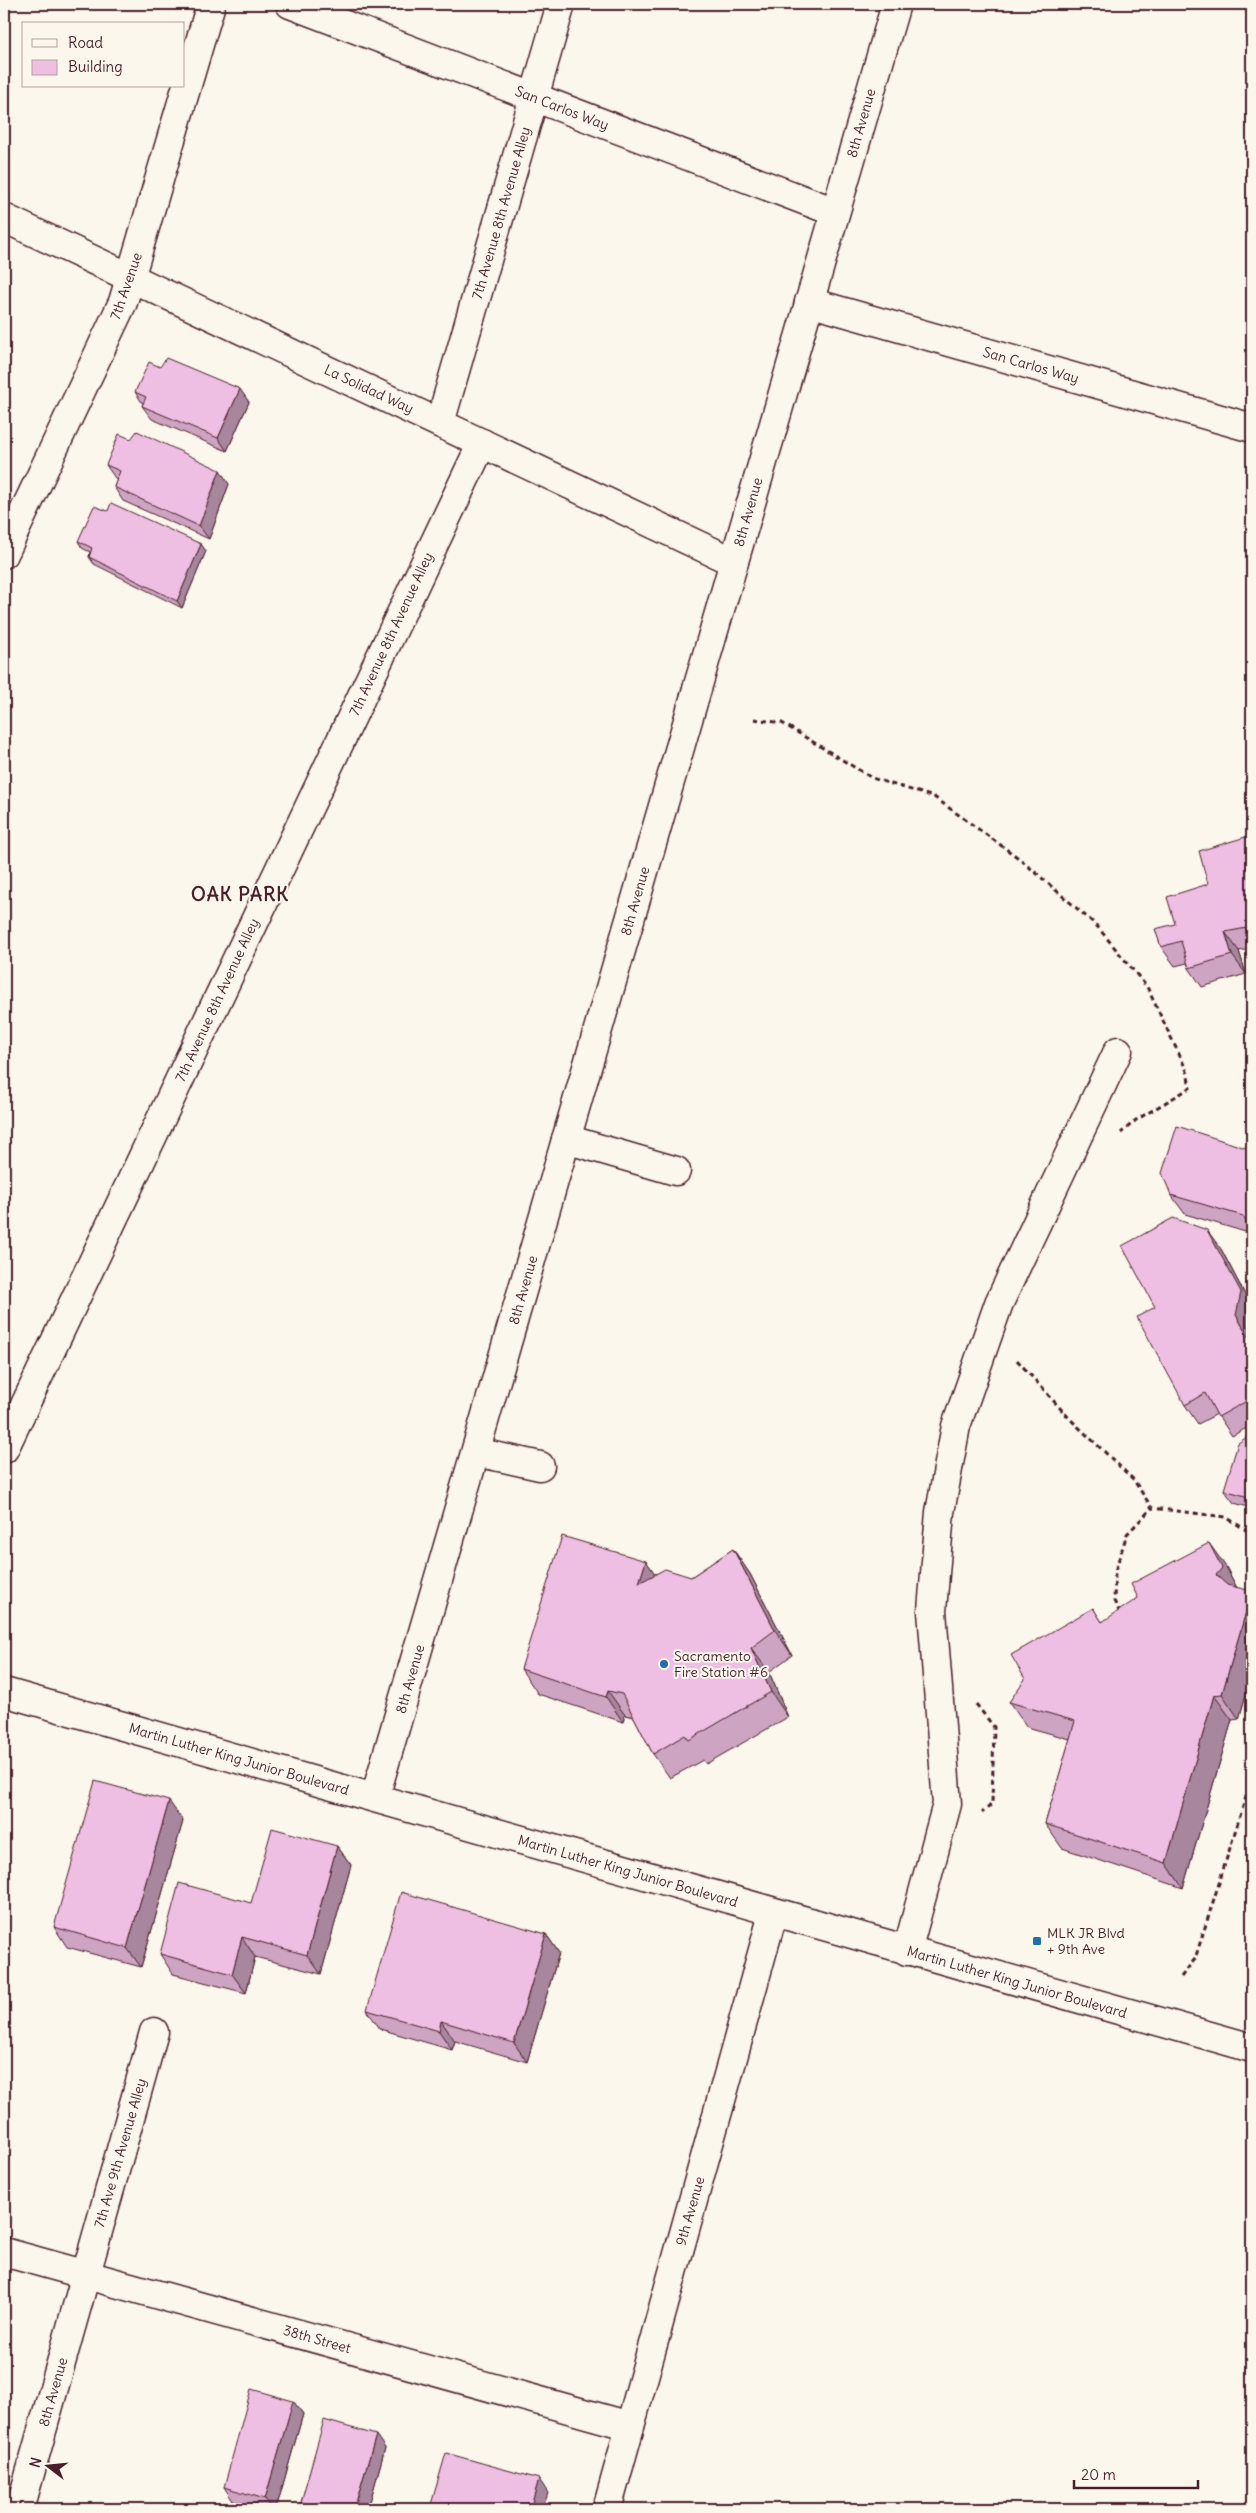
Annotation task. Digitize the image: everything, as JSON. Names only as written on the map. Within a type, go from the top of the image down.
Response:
[{"type":"street","name":"7th Avenue","points":[[4,554],[123,302],[211,4]]},
{"type":"street","name":"San Carlos Way","points":[[290,4],[835,212]]},
{"type":"street","name":"7th Avenue 8th Avenue Alley","points":[[440,422],[561,4]]},
{"type":"street","name":"8th Avenue","points":[[375,1797],[896,4]]},
{"type":"street","name":"La Solidad Way","points":[[4,218],[131,276],[734,562]]},
{"type":"street","name":"San Carlos Way","points":[[809,302],[1252,428]]},
{"type":"street","name":"7th Avenue 8th Avenue Alley","points":[[4,1449],[482,443]]},
{"type":"street","points":[[906,1951],[947,1804],[932,1611],[940,1512],[956,1426],[999,1303],[1118,1051]]},
{"type":"street","points":[[566,1139],[676,1171]]},
{"type":"street","points":[[476,1452],[540,1466]]},
{"type":"street","name":"Martin Luther King Junior Boulevard","points":[[4,1692],[375,1797],[773,1914],[1251,2044]]},
{"type":"street","name":"9th Avenue","points":[[607,2509],[773,1914]]},
{"type":"street","name":"7th Ave 9th Avenue Alley","points":[[86,2275],[154,2032]]},
{"type":"street","name":"38th Street","points":[[4,2252],[630,2426]]},
{"type":"street","name":"8th Avenue","points":[[20,2509],[86,2275]]},
{"type":"path","points":[[1018,1360],[1069,1418],[1133,1479],[1152,1508],[1226,1517],[1252,1534]]},
{"type":"path","points":[[1122,1616],[1114,1601],[1115,1571],[1128,1534],[1152,1508]]},
{"type":"path","points":[[1181,1977],[1195,1960],[1252,1778]]},
{"type":"building","points":[[166,358],[240,389],[218,438],[142,406],[146,397],[135,392],[149,362],[160,367]]},
{"type":"building","points":[[137,431],[220,470],[199,526],[114,487],[120,471],[106,465],[119,434],[131,439]]},
{"type":"building","points":[[111,503],[201,544],[177,601],[89,557],[92,548],[78,541],[94,506],[108,511]]},
{"type":"building","points":[[1249,836],[1252,848],[1252,927],[1225,932],[1232,955],[1189,968],[1181,941],[1161,947],[1155,929],[1175,924],[1167,897],[1208,884],[1199,851]]},
{"type":"building","points":[[1177,1126],[1252,1150],[1252,1234],[1243,1216],[1171,1195],[1162,1173]]},
{"type":"building","points":[[1173,1218],[1207,1230],[1241,1292],[1236,1315],[1252,1343],[1252,1398],[1218,1417],[1205,1393],[1185,1405],[1137,1317],[1155,1307],[1122,1246]]},
{"type":"building","points":[[1252,1434],[1252,1492],[1249,1497],[1224,1490],[1238,1443]]},
{"type":"building","name":"Sacramento Fire Station #6","points":[[562,1536],[646,1561],[639,1583],[665,1569],[691,1577],[733,1549],[775,1630],[751,1648],[771,1692],[689,1740],[685,1735],[653,1754],[622,1694],[608,1691],[606,1697],[521,1669]]},
{"type":"building","points":[[1209,1543],[1222,1568],[1216,1575],[1227,1585],[1252,1591],[1222,1694],[1214,1695],[1166,1863],[1045,1824],[1075,1721],[1009,1702],[1025,1679],[1011,1655],[1093,1608],[1102,1622],[1138,1598],[1131,1584]]},
{"type":"building","points":[[95,1781],[169,1801],[127,1948],[54,1927]]},
{"type":"building","points":[[272,1828],[337,1846],[307,1955],[242,1937],[232,1974],[160,1954],[179,1883],[251,1903]]},
{"type":"building","points":[[401,1892],[546,1934],[514,2043],[441,2021],[439,2031],[367,2010]]},
{"type":"building","points":[[251,2389],[293,2401],[265,2499],[224,2487]]},
{"type":"building","points":[[324,2420],[376,2435],[354,2509],[327,2509],[301,2502]]},
{"type":"building","points":[[446,2453],[539,2479],[530,2509],[430,2508]]},
{"type":"place","name":"Sacramento Fire Station #6","points":[[664,1664]]},
{"type":"place","name":"MLK JR Blvd + 9th Ave","points":[[1037,1941]]},
{"type":"district","name":"OAK PARK","points":[[240,894]]}]
